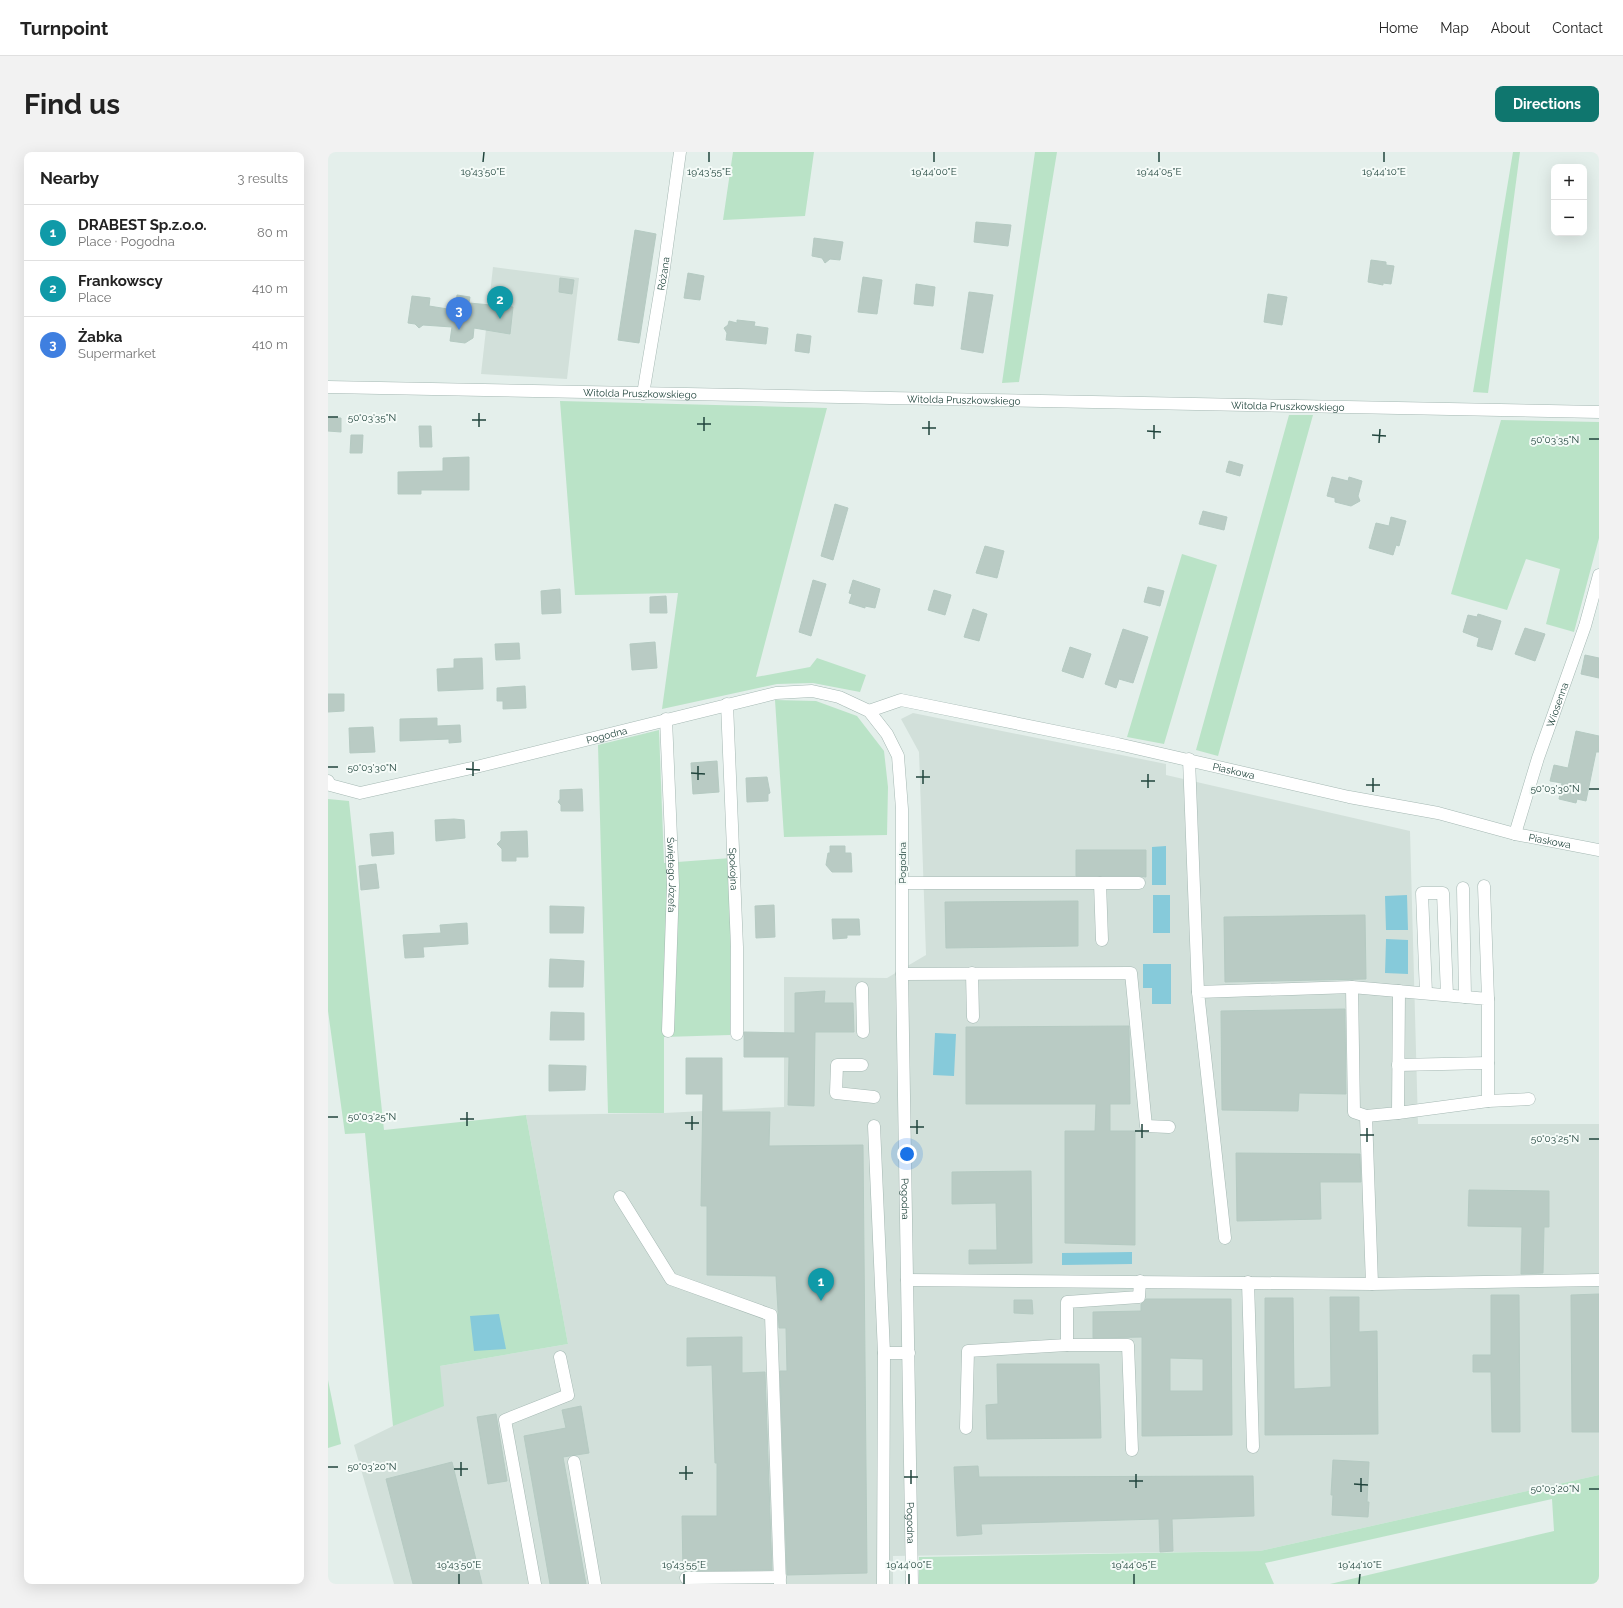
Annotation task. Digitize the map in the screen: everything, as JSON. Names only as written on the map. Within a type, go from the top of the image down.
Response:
[{"type":"street","name":"Różana","points":[[643,394],[663,276],[680,152]]},
{"type":"street","name":"Witolda Pruszkowskiego","points":[[328,387],[643,394],[1322,405],[1599,412]]},
{"type":"street","name":"Wiosenna","points":[[1515,834],[1538,758],[1585,626],[1599,575]]},
{"type":"street","name":"Pogodna","points":[[329,784],[360,793],[476,767],[776,693],[812,691],[839,697],[869,711],[887,734],[898,756],[902,809],[902,974],[912,1584]]},
{"type":"street","name":"Piaskowa","points":[[869,711],[901,700],[1189,759],[1349,797],[1438,813],[1515,834],[1599,850]]},
{"type":"street","name":"Spokojna","points":[[727,704],[737,947],[737,1034]]},
{"type":"street","name":"Świętego Józefa","points":[[666,719],[673,885],[668,1031]]},
{"type":"street","points":[[1189,759],[1198,992],[1225,1238]]},
{"type":"street","points":[[902,883],[1139,883]]},
{"type":"street","points":[[1100,883],[1102,940]]},
{"type":"street","points":[[1484,886],[1488,999],[1488,1101]]},
{"type":"street","points":[[1464,888],[1465,997]]},
{"type":"street","points":[[1426,994],[1422,893],[1443,893],[1447,995]]},
{"type":"street","points":[[902,974],[1131,973],[1146,1126],[1169,1127]]},
{"type":"street","points":[[972,974],[973,1016]]},
{"type":"street","points":[[1198,992],[1352,987],[1488,999]]},
{"type":"street","points":[[1352,987],[1354,1112],[1366,1116],[1488,1101],[1528,1099]]},
{"type":"street","points":[[862,988],[864,1032]]},
{"type":"street","points":[[1398,1113],[1399,991]]},
{"type":"street","points":[[1398,1065],[1488,1063]]},
{"type":"street","points":[[862,1065],[837,1064],[836,1094],[874,1097]]},
{"type":"street","points":[[1366,1116],[1372,1284]]},
{"type":"street","points":[[874,1126],[884,1353],[883,1584]]},
{"type":"street","points":[[620,1197],[671,1280],[772,1315],[780,1581],[686,1578]]},
{"type":"street","points":[[908,1280],[1372,1284],[1599,1280]]},
{"type":"street","points":[[1067,1345],[1067,1302],[1139,1297],[1140,1281]]},
{"type":"street","points":[[1248,1282],[1253,1446]]},
{"type":"street","points":[[966,1428],[968,1351],[1067,1345],[1128,1345],[1132,1450]]},
{"type":"street","points":[[884,1353],[909,1353]]},
{"type":"street","points":[[535,1584],[505,1420],[568,1395],[560,1357]]},
{"type":"street","points":[[574,1462],[595,1584]]},
{"type":"shaded area","points":[[493,267],[579,278],[567,379],[481,374]]},
{"type":"shaded area","points":[[913,713],[1166,764],[1166,775],[1410,831],[1418,1124],[1599,1124],[1599,1475],[1260,1551],[893,1556],[893,1584],[394,1584],[354,1445],[393,1426],[440,1366],[568,1344],[526,1115],[664,1113],[784,1107],[784,977],[887,978],[926,955],[919,752],[901,719]]},
{"type":"green space","points":[[733,152],[814,152],[805,216],[723,220]]},
{"type":"green space","points":[[1035,152],[1057,152],[1019,382],[1002,383]]},
{"type":"green space","points":[[1513,152],[1520,152],[1488,393],[1473,392]]},
{"type":"green space","points":[[560,401],[827,408],[756,677],[810,667],[817,658],[866,675],[860,692],[813,683],[777,684],[662,709],[678,593],[575,595]]},
{"type":"green space","points":[[1289,415],[1313,415],[1218,756],[1196,750]]},
{"type":"green space","points":[[1501,420],[1599,422],[1599,538],[1574,632],[1546,624],[1560,569],[1526,559],[1507,610],[1451,594]]},
{"type":"green space","points":[[1182,554],[1217,565],[1164,744],[1127,737]]},
{"type":"green space","points":[[775,700],[816,701],[857,716],[884,751],[888,787],[887,835],[784,837]]},
{"type":"green space","points":[[659,730],[664,863],[731,858],[730,1035],[664,1037],[664,1113],[608,1113],[598,745]]},
{"type":"green space","points":[[328,799],[349,801],[384,1130],[526,1115],[568,1344],[440,1366],[444,1406],[393,1426],[365,1133],[345,1134],[328,1011]]},
{"type":"green space","points":[[328,1380],[341,1444],[328,1448]]},
{"type":"green space","points":[[1599,1475],[1599,1584],[1330,1584],[1554,1531],[1552,1499],[1265,1563],[1274,1584],[919,1584],[919,1557],[1260,1551]]},
{"type":"water","points":[[1166,846],[1166,885],[1152,885],[1152,847]]},
{"type":"water","points":[[1153,895],[1170,895],[1170,933],[1153,933]]},
{"type":"water","points":[[1407,895],[1408,930],[1386,930],[1385,896]]},
{"type":"water","points":[[1386,939],[1408,940],[1408,974],[1385,973]]},
{"type":"water","points":[[1143,964],[1171,964],[1171,1004],[1152,1004],[1152,988],[1143,988]]},
{"type":"water","points":[[935,1033],[956,1034],[954,1076],[933,1075]]},
{"type":"water","points":[[1132,1252],[1132,1264],[1062,1265],[1062,1253]]},
{"type":"water","points":[[499,1314],[506,1349],[474,1351],[470,1316]]},
{"type":"building","points":[[976,222],[1011,225],[1008,246],[974,242]]},
{"type":"building","points":[[635,230],[656,234],[639,343],[618,340]]},
{"type":"building","points":[[814,238],[843,242],[840,260],[830,259],[825,263],[822,258],[812,256]]},
{"type":"building","points":[[1371,260],[1386,262],[1386,265],[1394,266],[1391,284],[1383,283],[1383,285],[1368,282]]},
{"type":"building","points":[[688,273],[704,276],[700,300],[684,298]]},
{"type":"building","points":[[863,277],[882,280],[877,314],[858,312]]},
{"type":"building","points":[[560,278],[574,280],[572,294],[559,292]]},
{"type":"building","points":[[916,284],[935,287],[933,306],[914,304]]},
{"type":"building","points":[[969,292],[993,295],[983,353],[961,349]]},
{"type":"building","points":[[1268,294],[1287,297],[1282,325],[1264,322]]},
{"type":"building","points":[[457,295],[470,297],[469,303],[513,307],[510,334],[474,328],[473,338],[465,343],[450,341],[452,327],[423,325],[419,328],[415,324],[408,323],[412,296],[430,298],[429,306],[454,310],[454,307],[456,307]]},
{"type":"building","points":[[737,320],[755,322],[754,326],[768,328],[766,344],[726,340],[727,333],[724,328],[728,325],[729,321],[737,323]]},
{"type":"building","points":[[797,334],[811,336],[809,353],[795,351]]},
{"type":"building","points":[[328,418],[341,418],[341,432],[328,431]]},
{"type":"building","points":[[419,426],[431,426],[432,447],[420,447]]},
{"type":"building","points":[[351,435],[363,435],[362,453],[350,453]]},
{"type":"building","points":[[469,457],[469,490],[421,490],[421,494],[398,494],[398,472],[443,471],[443,458]]},
{"type":"building","points":[[1229,461],[1243,465],[1240,476],[1226,472]]},
{"type":"building","points":[[1332,477],[1348,481],[1349,477],[1362,481],[1358,496],[1360,501],[1351,506],[1335,502],[1335,498],[1327,496]]},
{"type":"building","points":[[835,504],[848,508],[833,560],[821,556]]},
{"type":"building","points":[[1203,511],[1227,517],[1224,530],[1199,524]]},
{"type":"building","points":[[1391,517],[1406,521],[1399,546],[1396,545],[1393,555],[1369,548],[1376,523],[1389,526]]},
{"type":"building","points":[[985,546],[1004,551],[997,578],[976,573]]},
{"type":"building","points":[[813,580],[826,584],[811,636],[799,632]]},
{"type":"building","points":[[853,580],[880,589],[875,608],[865,606],[865,608],[849,603],[852,594],[849,593]]},
{"type":"building","points":[[1148,587],[1164,591],[1160,606],[1144,602]]},
{"type":"building","points":[[560,589],[561,613],[542,614],[541,591]]},
{"type":"building","points":[[934,590],[951,595],[945,615],[928,610]]},
{"type":"building","points":[[666,596],[667,613],[650,613],[650,597]]},
{"type":"building","points":[[973,609],[987,614],[979,641],[964,637]]},
{"type":"building","points":[[1478,614],[1501,621],[1492,650],[1477,646],[1479,638],[1463,632],[1468,615],[1477,617]]},
{"type":"building","points":[[1525,628],[1545,634],[1535,661],[1515,654]]},
{"type":"building","points":[[1123,629],[1148,637],[1133,683],[1119,679],[1116,688],[1105,684]]},
{"type":"building","points":[[655,642],[657,668],[632,670],[630,644]]},
{"type":"building","points":[[519,643],[520,659],[496,660],[495,644]]},
{"type":"building","points":[[1070,647],[1091,654],[1083,678],[1062,671]]},
{"type":"building","points":[[1585,655],[1599,658],[1599,678],[1581,674]]},
{"type":"building","points":[[482,658],[483,689],[438,691],[437,669],[454,668],[454,659]]},
{"type":"building","points":[[525,686],[526,708],[503,709],[503,701],[497,701],[497,688]]},
{"type":"building","points":[[328,694],[344,694],[344,711],[328,712]]},
{"type":"building","points":[[437,718],[437,726],[460,725],[461,742],[449,743],[449,739],[400,741],[400,719]]},
{"type":"building","points":[[373,727],[375,752],[350,753],[349,728]]},
{"type":"building","points":[[1576,731],[1599,736],[1599,752],[1596,752],[1586,801],[1577,799],[1576,803],[1559,799],[1562,783],[1550,781],[1554,765],[1568,768]]},
{"type":"building","points":[[717,761],[719,792],[693,794],[691,763]]},
{"type":"building","points":[[767,777],[770,793],[768,794],[768,801],[747,802],[746,778]]},
{"type":"building","points":[[582,789],[583,811],[561,811],[561,805],[558,802],[560,799],[560,790]]},
{"type":"building","points":[[435,820],[464,820],[465,838],[436,841]]},
{"type":"building","points":[[527,831],[528,857],[516,857],[516,861],[502,861],[502,849],[497,844],[501,840],[501,832]]},
{"type":"building","points":[[393,832],[394,854],[372,856],[370,834]]},
{"type":"building","points":[[830,846],[845,846],[845,853],[851,853],[852,872],[832,872],[826,865],[828,853],[830,853]]},
{"type":"building","points":[[1076,850],[1146,850],[1146,877],[1076,876]]},
{"type":"building","points":[[376,864],[379,888],[361,890],[359,866]]},
{"type":"building","points":[[1078,901],[1078,946],[946,948],[945,902]]},
{"type":"building","points":[[774,905],[775,937],[756,938],[755,906]]},
{"type":"building","points":[[550,906],[584,907],[583,933],[550,933]]},
{"type":"building","points":[[1365,915],[1366,979],[1225,982],[1224,917]]},
{"type":"building","points":[[832,919],[859,919],[860,935],[847,935],[847,938],[833,939]]},
{"type":"building","points":[[467,923],[468,944],[423,947],[424,957],[405,958],[403,935],[441,933],[440,925]]},
{"type":"building","points":[[550,959],[584,961],[583,987],[549,987]]},
{"type":"building","points":[[825,991],[824,1003],[853,1003],[854,1032],[815,1032],[814,1106],[788,1105],[789,1057],[744,1057],[744,1032],[795,1033],[795,993]]},
{"type":"building","points":[[1345,1009],[1346,1094],[1299,1093],[1298,1111],[1222,1110],[1221,1011]]},
{"type":"building","points":[[551,1012],[584,1013],[584,1040],[550,1040]]},
{"type":"building","points":[[1129,1026],[1130,1104],[1110,1104],[1110,1131],[1135,1131],[1135,1245],[1065,1243],[1065,1131],[1095,1131],[1096,1104],[966,1104],[966,1027]]},
{"type":"building","points":[[686,1058],[722,1058],[722,1112],[770,1112],[769,1146],[863,1145],[867,1573],[787,1575],[780,1371],[787,1371],[786,1328],[779,1328],[776,1276],[707,1275],[707,1206],[701,1206],[703,1094],[686,1094]]},
{"type":"building","points":[[549,1065],[586,1066],[585,1090],[549,1091]]},
{"type":"building","points":[[1236,1153],[1360,1154],[1361,1182],[1320,1182],[1321,1219],[1237,1221]]},
{"type":"building","points":[[1031,1171],[1032,1263],[969,1264],[969,1250],[997,1250],[996,1203],[952,1204],[952,1172]]},
{"type":"building","points":[[1469,1190],[1549,1191],[1549,1227],[1544,1227],[1543,1273],[1521,1274],[1522,1227],[1468,1226]]},
{"type":"building","points":[[1599,1294],[1599,1432],[1572,1432],[1571,1295]]},
{"type":"building","points":[[1491,1295],[1519,1295],[1520,1432],[1492,1432],[1491,1372],[1473,1372],[1473,1355],[1491,1355]]},
{"type":"building","points":[[1330,1297],[1359,1297],[1359,1332],[1377,1331],[1378,1434],[1265,1435],[1265,1298],[1293,1298],[1294,1389],[1331,1387]]},
{"type":"building","points":[[1146,1299],[1231,1299],[1232,1435],[1142,1436],[1142,1337],[1093,1338],[1093,1312],[1141,1311],[1141,1304]],"holes":[[[1170,1358],[1203,1359],[1203,1391],[1170,1391]]]},
{"type":"building","points":[[1014,1300],[1032,1300],[1033,1314],[1014,1313]]},
{"type":"building","points":[[742,1337],[742,1373],[765,1372],[772,1570],[683,1571],[682,1516],[717,1516],[717,1463],[715,1463],[712,1365],[687,1366],[687,1338]]},
{"type":"building","points":[[997,1364],[1099,1364],[1101,1438],[987,1439],[986,1405],[998,1404]]},
{"type":"building","points":[[581,1406],[589,1453],[563,1457],[586,1584],[550,1584],[524,1436],[566,1428],[562,1410]]},
{"type":"building","points":[[496,1414],[507,1481],[488,1484],[477,1417]]},
{"type":"building","points":[[1333,1460],[1369,1462],[1367,1502],[1369,1502],[1368,1517],[1332,1515],[1333,1495],[1331,1495]]},
{"type":"building","points":[[452,1462],[482,1584],[413,1584],[386,1479]]},
{"type":"building","points":[[978,1466],[979,1477],[1253,1476],[1254,1516],[1172,1519],[1173,1551],[1160,1552],[1159,1519],[981,1524],[982,1534],[957,1536],[954,1467]]},
{"type":"place","name":"Frankowscy","points":[[500,319]]},
{"type":"place","name":"Żabka","points":[[459,330]]},
{"type":"place","name":"DRABEST Sp.z.o.o.","points":[[821,1301]]}]
